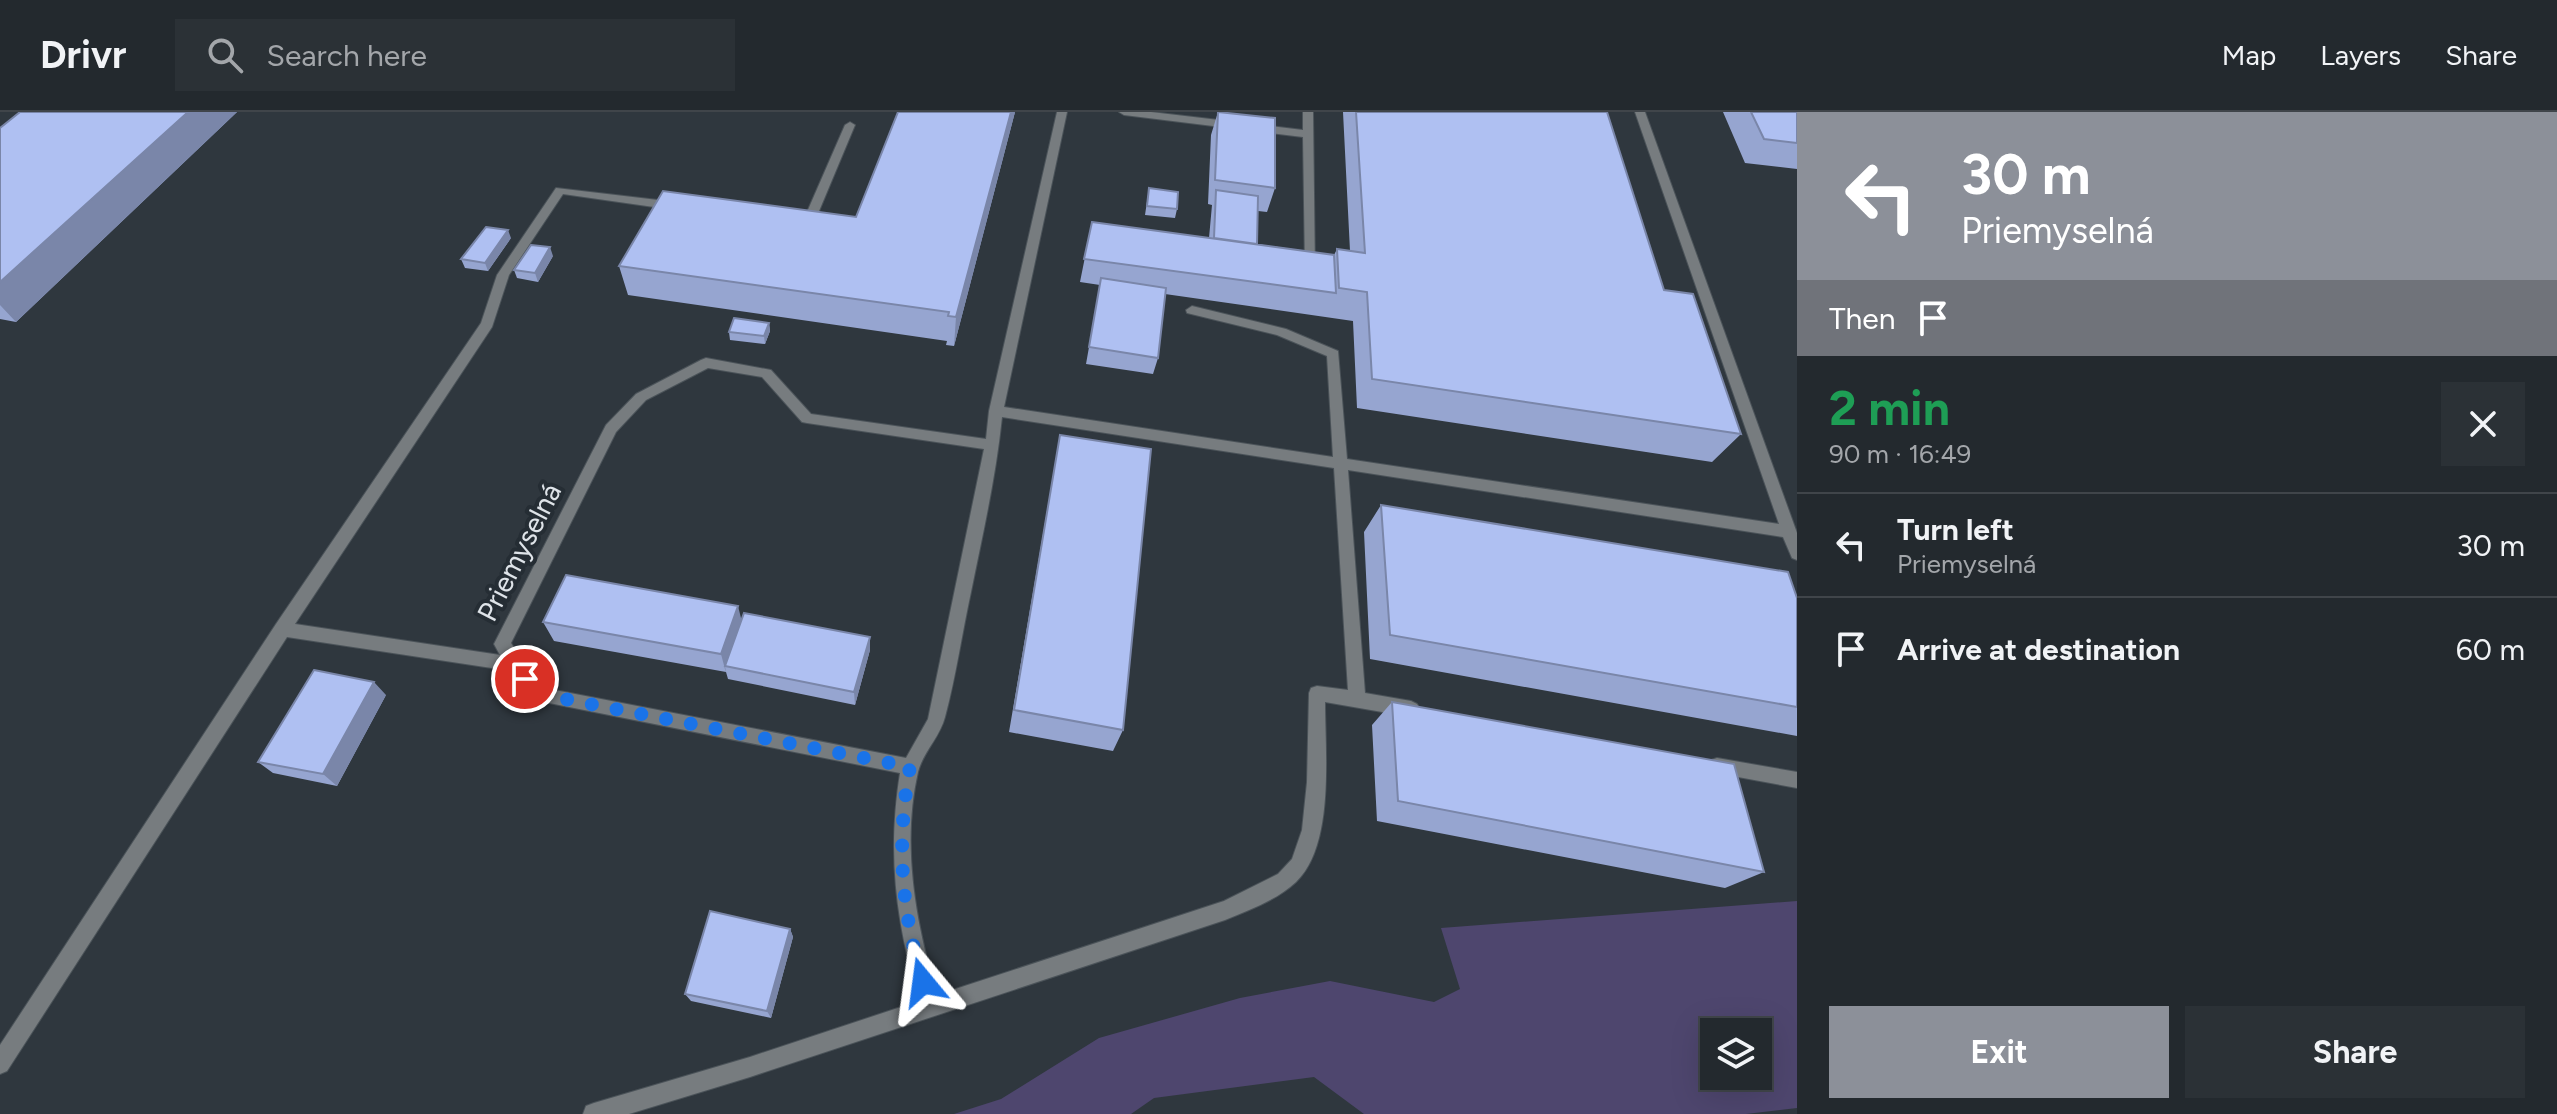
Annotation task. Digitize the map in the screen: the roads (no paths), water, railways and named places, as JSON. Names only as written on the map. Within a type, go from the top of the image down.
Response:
[{"type":"lane","points":[[931,1007],[904,906],[902,810],[910,767],[936,721],[992,445],[996,411],[1062,112]]},
{"type":"lane","points":[[1124,112],[1308,134]]},
{"type":"lane","points":[[1308,112],[1311,271]]},
{"type":"lane","points":[[1640,112],[1797,554]]},
{"type":"lane","points":[[777,219],[808,223],[850,125]]},
{"type":"lane","points":[[0,1064],[282,629],[487,324],[503,275],[560,190],[684,207]]},
{"type":"lane","points":[[1192,310],[1266,325],[1300,336],[1333,354],[1357,699]]},
{"type":"lane","name":"Priemyselná","points":[[910,767],[534,693],[502,644],[611,429],[641,397],[706,363],[766,373],[807,418],[992,445]]},
{"type":"lane","points":[[996,411],[1789,532]]},
{"type":"lane","points":[[282,629],[516,665]]},
{"type":"lane","points":[[594,1114],[750,1067],[1225,910],[1282,881],[1299,865],[1310,837],[1317,693],[1435,713]]},
{"type":"lane","points":[[1700,763],[1797,780]]}]
